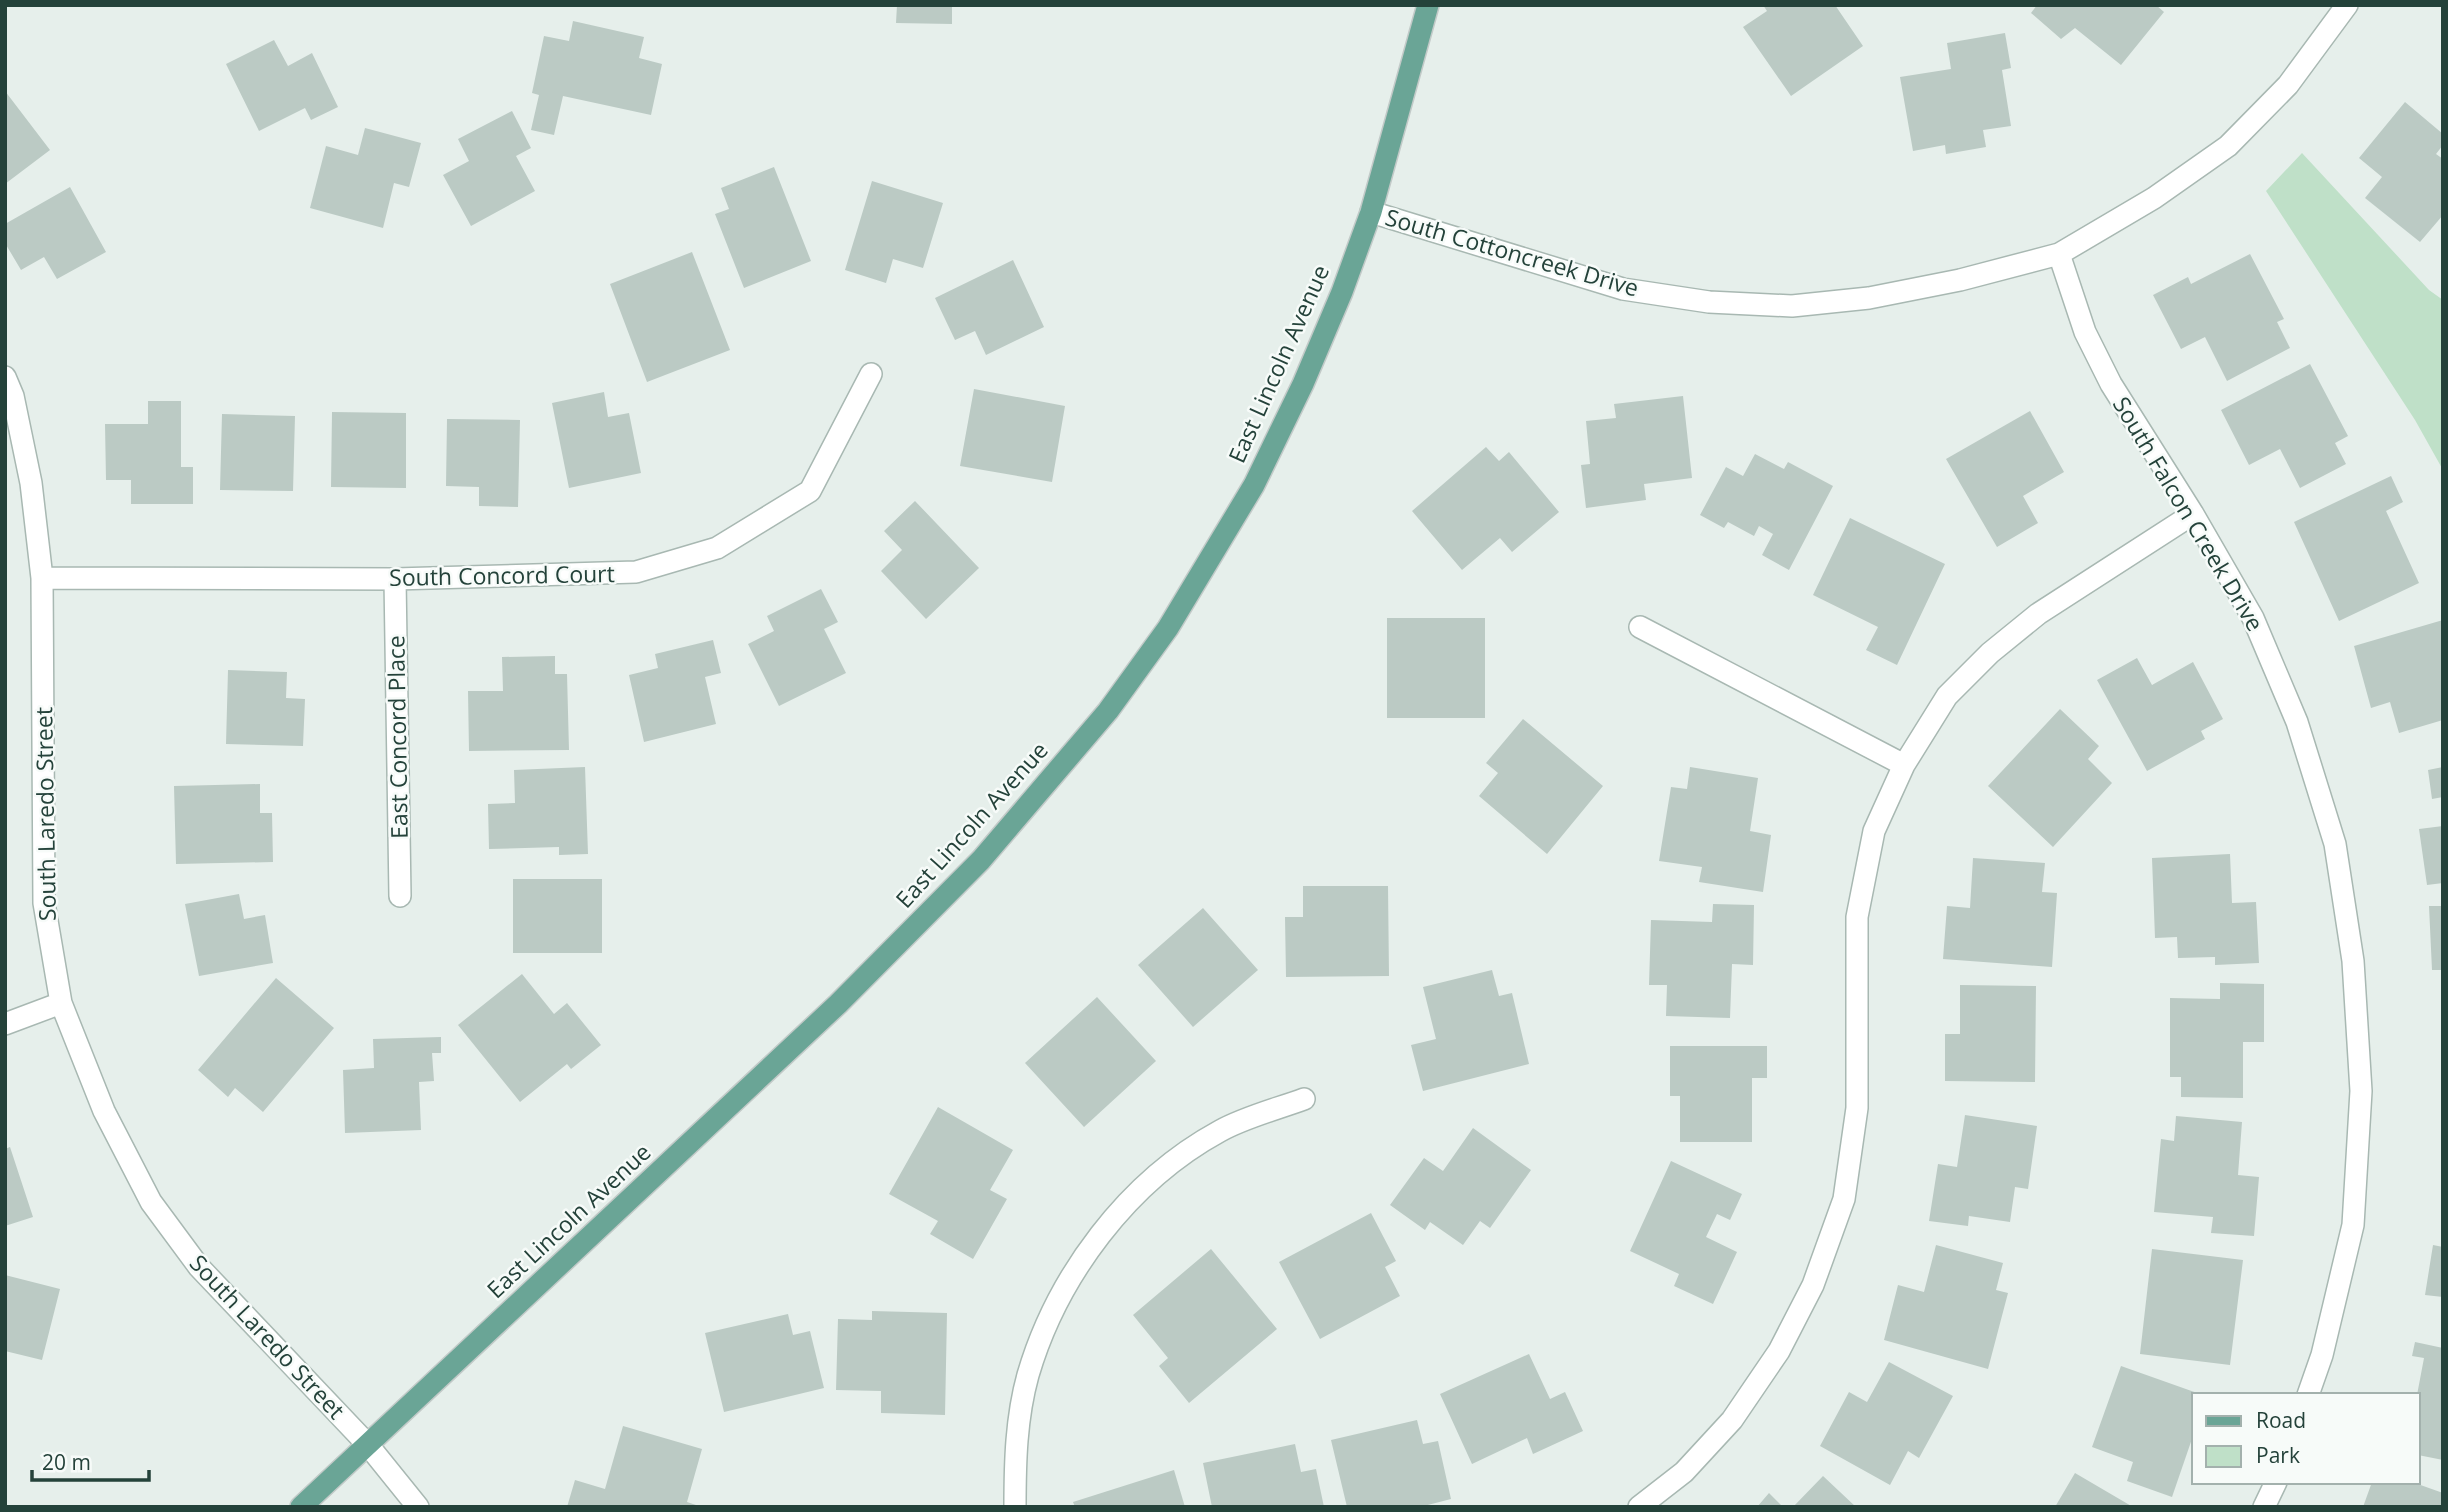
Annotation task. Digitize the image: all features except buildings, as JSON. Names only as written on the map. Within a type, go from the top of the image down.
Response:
[{"type":"main road","name":"East Lincoln Avenue","points":[[301,1507],[838,1004],[981,860],[1108,711],[1168,628],[1254,485],[1318,350],[1371,212],[1428,5]]},
{"type":"street","name":"South Cottoncreek Drive","points":[[1371,212],[1623,289],[1709,302],[1792,306],[1869,298],[1960,280],[2059,254],[2154,198],[2228,146],[2288,86],[2347,5]]},
{"type":"street","name":"South Falcon Creek Drive","points":[[2059,254],[2085,332],[2111,384],[2193,514],[2253,618],[2297,722],[2335,844],[2353,961],[2361,1091],[2353,1225],[2322,1354],[2309,1393]]},
{"type":"street","name":"South Concord Court","points":[[42,578],[395,579],[636,572],[717,548],[810,491],[871,374]]},
{"type":"street","name":"South Laredo Street","points":[[5,377],[13,396],[31,483],[42,578],[44,903],[61,1003],[104,1111],[151,1202],[199,1267],[368,1445]]},
{"type":"street","points":[[1639,1507],[1684,1472],[1732,1420],[1779,1350],[1813,1285],[1844,1199],[1857,1108],[1857,917],[1874,831],[1904,765],[1947,696],[1990,653],[2038,614],[2193,514]]},
{"type":"street","name":"East Concord Place","points":[[395,579],[400,896]]},
{"type":"street","points":[[1640,627],[1904,765]]},
{"type":"street","points":[[5,1024],[61,1003]]},
{"type":"street","points":[[1015,1507],[1015,1446],[1027,1376],[1050,1316],[1088,1251],[1127,1203],[1179,1156],[1222,1129],[1304,1099]]},
{"type":"street","points":[[368,1445],[418,1507]]},
{"type":"street","points":[[2264,1507],[2275,1484]]},
{"type":"green space","points":[[2302,153],[2429,290],[2443,300],[2443,470],[2415,420],[2266,191]]}]
